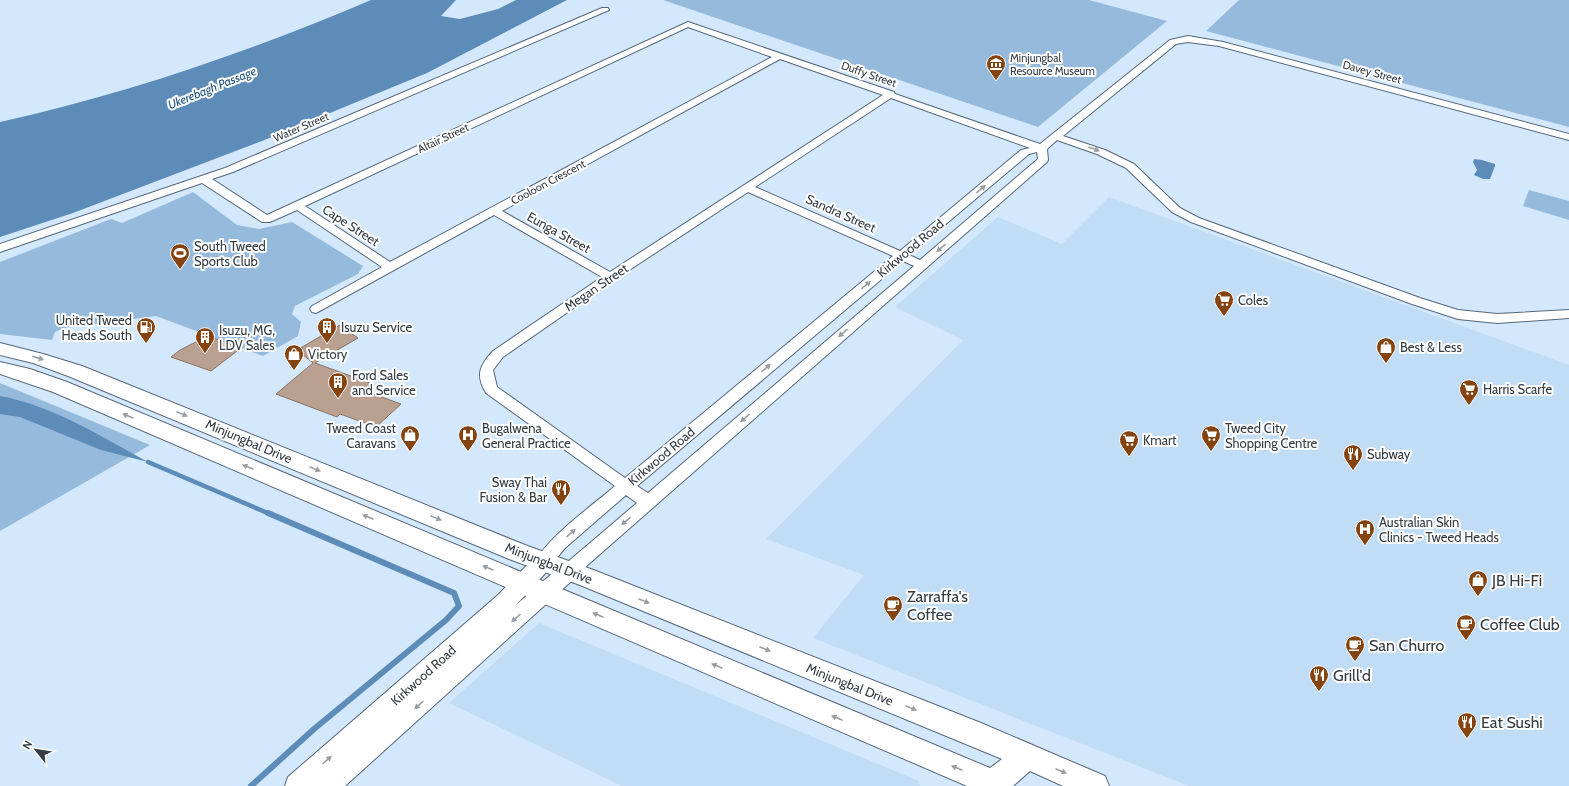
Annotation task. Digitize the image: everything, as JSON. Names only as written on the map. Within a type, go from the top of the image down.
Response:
[{"type":"main road","name":"Minjungbal Drive","points":[[0,349],[37,358],[75,371],[1017,752],[1095,786]]},
{"type":"main road","name":"Minjungbal Drive","points":[[0,368],[60,386],[534,587],[994,785]]},
{"type":"main road","points":[[994,785],[1017,752]]},
{"type":"street","name":"Water Street","points":[[0,248],[204,179],[282,148],[605,10]]},
{"type":"street","name":"Altair Street","points":[[204,179],[266,220],[688,24]]},
{"type":"street","name":"Duffy Street","points":[[688,24],[890,94],[1049,143],[1111,165],[1142,179],[1176,210],[1195,220],[1450,313],[1473,317],[1503,318],[1569,314]]},
{"type":"street","name":"Davey Street","points":[[1169,45],[1179,40],[1188,39],[1220,44],[1569,137]]},
{"type":"street","name":"Kirkwood Road","points":[[327,786],[534,587],[544,561],[559,543],[1025,152],[1049,143],[1169,45]]},
{"type":"street","name":"Cooloon Crescent","points":[[316,309],[390,267],[780,56]]},
{"type":"street","name":"Megan Street","points":[[648,502],[491,390],[486,376],[487,366],[498,354],[610,277],[890,94]]},
{"type":"street","name":"Kirkwood Road","points":[[297,786],[504,602],[569,571],[1043,160],[1049,143]]},
{"type":"street","name":"Sandra Street","points":[[748,188],[922,265]]},
{"type":"street","name":"Cape Street","points":[[298,206],[390,267]]},
{"type":"street","name":"Eunga Street","points":[[494,212],[610,277]]},
{"type":"shaded area","points":[[663,0],[1089,0],[1167,21],[1038,127]]},
{"type":"shaded area","points":[[1239,0],[1569,0],[1569,127],[1206,31]]},
{"type":"shaded area","points":[[1529,190],[1569,201],[1569,220],[1523,206]]},
{"type":"shaded area","name":"South Tweed Sports Club","points":[[193,192],[237,225],[259,229],[292,222],[363,266],[358,274],[295,306],[292,314],[301,322],[298,336],[263,356],[156,316],[64,328],[55,332],[52,340],[0,334],[0,262],[111,219],[122,223]]},
{"type":"shaded area","name":"Tweed City Shopping Centre","points":[[1109,197],[1569,365],[1569,786],[1189,786],[813,638],[864,575],[766,539],[963,340],[895,307],[998,217],[1062,244]]},
{"type":"shaded area","points":[[0,383],[150,445],[0,531]]},
{"type":"shaded area","points":[[539,623],[919,781],[920,786],[622,786],[449,703]]},
{"type":"water","name":"Ukerebagh Passage","points":[[371,0],[456,0],[441,16],[460,19],[498,9],[516,0],[567,0],[427,73],[262,141],[73,213],[0,237],[0,122],[47,111],[142,85],[188,70],[280,37]]},
{"type":"water","points":[[1474,159],[1495,164],[1490,179],[1483,179],[1474,175],[1477,170],[1473,162]]},
{"type":"water","points":[[0,396],[58,414],[148,462],[101,450],[20,417],[0,414]]},
{"type":"building","name":"Ford Sales and Service","points":[[340,325],[358,338],[315,363],[373,384],[365,391],[401,404],[376,427],[340,414],[337,417],[276,394],[313,363],[297,350]]},
{"type":"building","name":"Isuzu, MG, LDV Sales","points":[[208,336],[241,348],[211,371],[171,357],[180,350]]},
{"type":"waterway","points":[[148,462],[270,514]]},
{"type":"waterway","points":[[251,786],[314,729],[446,620],[459,606],[454,593],[268,513]]},
{"type":"place","name":"Minjungbal Resource Museum","points":[[996,81]]},
{"type":"place","name":"South Tweed Sports Club","points":[[180,270]]},
{"type":"place","name":"Coles","points":[[1224,317]]},
{"type":"place","name":"United Tweed Heads South","points":[[146,344]]},
{"type":"place","name":"Isuzu Service","points":[[327,344]]},
{"type":"place","name":"Isuzu, MG, LDV Sales","points":[[205,354]]},
{"type":"place","name":"Best & Less","points":[[1386,364]]},
{"type":"place","name":"Victory","points":[[294,371]]},
{"type":"place","name":"Ford Sales and Service","points":[[338,399]]},
{"type":"place","name":"Harris Scarfe","points":[[1469,406]]},
{"type":"place","name":"Tweed Coast Caravans","points":[[410,452]]},
{"type":"place","name":"Bugalwena General Practice","points":[[468,452]]},
{"type":"place","name":"Tweed City Shopping Centre","points":[[1211,452]]},
{"type":"place","name":"Kmart","points":[[1129,457]]},
{"type":"place","name":"Subway","points":[[1353,471]]},
{"type":"place","name":"Sway Thai Fusion & Bar","points":[[561,506]]},
{"type":"place","name":"Australian Skin Clinics - Tweed Heads","points":[[1365,546]]},
{"type":"place","name":"JB Hi-Fi","points":[[1478,597]]},
{"type":"place","name":"Zarraffa's Coffee","points":[[893,622]]},
{"type":"place","name":"Coffee Club","points":[[1466,641]]},
{"type":"place","name":"San Churro","points":[[1355,662]]},
{"type":"place","name":"Grill'd","points":[[1319,692]]},
{"type":"place","name":"Eat Sushi","points":[[1467,739]]}]
